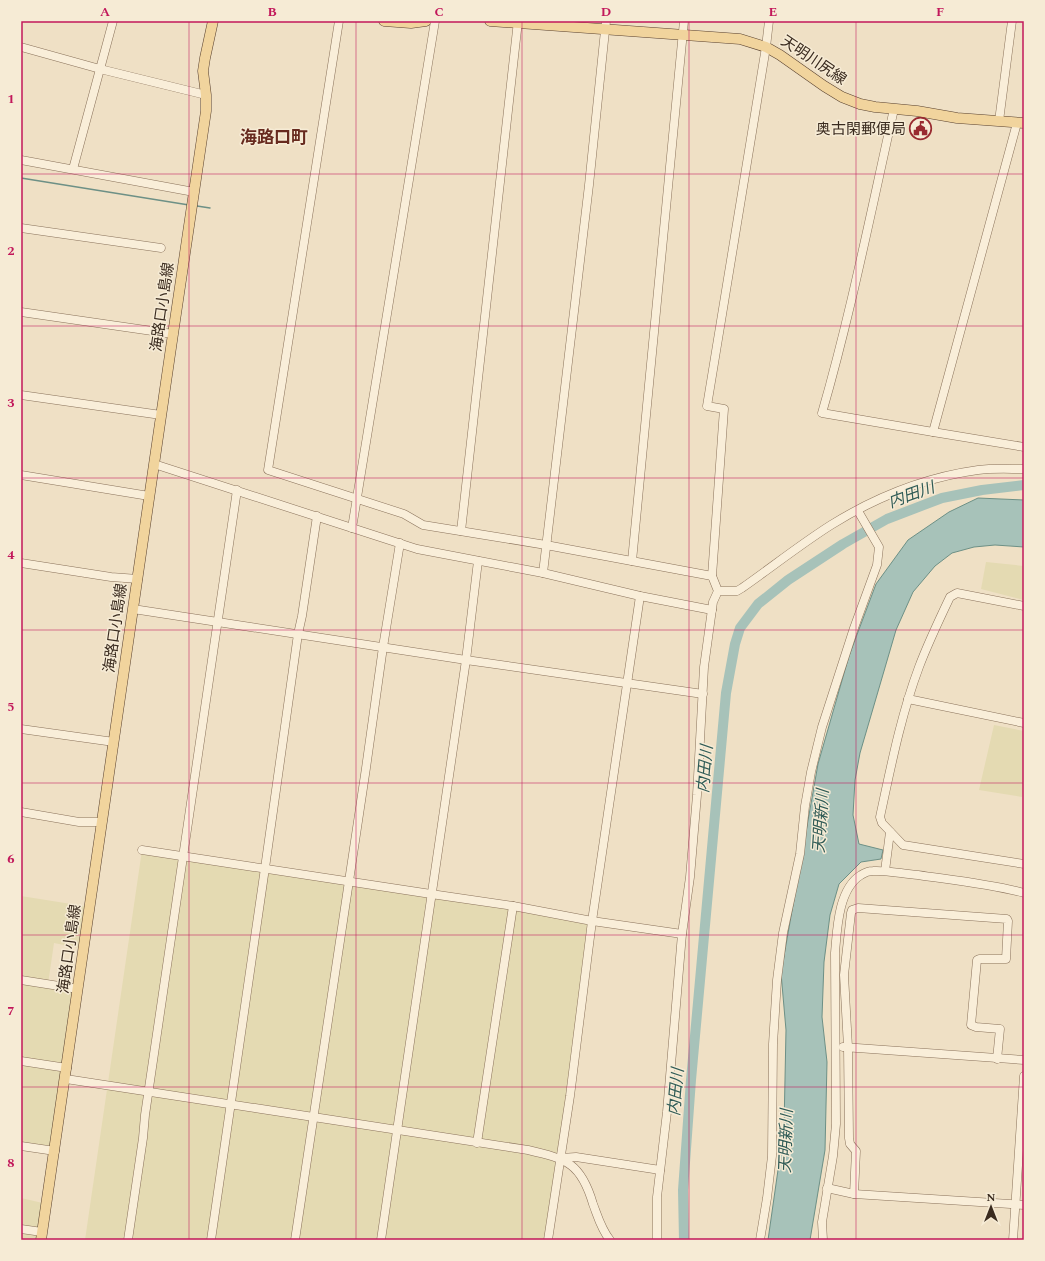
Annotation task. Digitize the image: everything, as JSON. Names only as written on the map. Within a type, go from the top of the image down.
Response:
[{"type":"main road","name":"海路口小島線","points":[[42,1236],[206,111],[203,71],[213,21]]},
{"type":"main road","points":[[384,21],[411,23],[426,21]]},
{"type":"main road","name":"天明川尻線","points":[[490,21],[605,25],[682,35],[740,39],[766,46],[824,86],[842,97],[860,104],[875,108],[917,111],[957,118],[1020,123]]},
{"type":"street","points":[[73,169],[113,21]]},
{"type":"street","points":[[339,21],[268,470],[404,514],[423,525],[546,545],[712,576]]},
{"type":"street","points":[[352,528],[434,21]]},
{"type":"street","points":[[632,561],[684,21]]},
{"type":"street","points":[[657,1240],[657,1197],[667,1112],[682,934],[690,877],[697,794],[704,667],[713,602],[718,591],[712,576],[724,409],[707,406],[769,21]]},
{"type":"street","points":[[999,121],[1012,21]]},
{"type":"street","points":[[461,531],[518,22]]},
{"type":"street","points":[[543,573],[590,185],[605,25]]},
{"type":"street","points":[[21,47],[100,69],[206,95]]},
{"type":"street","points":[[894,109],[836,366],[822,413],[1024,446]]},
{"type":"street","points":[[933,432],[1020,123]]},
{"type":"street","points":[[21,160],[194,192]]},
{"type":"street","points":[[21,228],[161,248]]},
{"type":"street","points":[[21,312],[173,334]]},
{"type":"street","points":[[21,395],[161,415]]},
{"type":"street","points":[[154,464],[417,549],[478,562],[543,573],[640,596],[712,610]]},
{"type":"street","points":[[718,591],[737,591],[822,531],[896,492],[935,479],[980,470],[1024,469]]},
{"type":"street","points":[[21,475],[149,496]]},
{"type":"street","points":[[128,1240],[143,1138],[148,1091],[179,891],[237,490]]},
{"type":"street","points":[[760,1240],[772,1156],[773,1044],[777,980],[783,933],[800,854],[805,806],[811,772],[822,727],[877,565],[879,547],[858,511]]},
{"type":"street","points":[[211,1240],[298,634],[317,516]]},
{"type":"street","points":[[295,1240],[383,647],[400,543]]},
{"type":"street","points":[[381,1240],[466,660],[478,562]]},
{"type":"street","points":[[21,563],[111,577],[138,579]]},
{"type":"street","points":[[1024,606],[957,593],[950,597],[927,647],[908,699],[880,817],[890,835],[903,845],[1024,864]]},
{"type":"street","points":[[548,1240],[561,1158],[592,921],[640,596]]},
{"type":"street","points":[[133,609],[466,660],[703,694]]},
{"type":"street","points":[[908,699],[1024,722]]},
{"type":"street","points":[[21,729],[114,742]]},
{"type":"street","points":[[21,812],[79,822],[102,822]]},
{"type":"street","points":[[885,871],[890,835]]},
{"type":"street","points":[[142,850],[513,906],[592,921],[682,934]]},
{"type":"street","points":[[823,1240],[822,1222],[833,1156],[836,1124],[835,954],[837,926],[840,909],[851,884],[860,875],[871,871],[885,871],[932,877],[1024,893]]},
{"type":"street","points":[[477,1143],[513,906]]},
{"type":"street","points":[[854,1194],[856,1151],[849,1141],[848,1048],[844,975],[852,910],[858,908],[1004,919],[1008,921],[1006,959],[977,960],[971,1025],[976,1027],[1000,1029],[997,1059]]},
{"type":"street","points":[[21,980],[78,989]]},
{"type":"street","points":[[835,1045],[848,1048],[1024,1060]]},
{"type":"street","points":[[21,1061],[67,1068]]},
{"type":"street","points":[[1013,1240],[1020,1205],[1024,1076]]},
{"type":"street","points":[[66,1079],[528,1150],[561,1158],[576,1157],[660,1170]]},
{"type":"street","points":[[21,1146],[54,1150]]},
{"type":"street","points":[[561,1158],[579,1172],[583,1178],[589,1190],[601,1227],[610,1240]]},
{"type":"street","points":[[827,1188],[854,1194],[1020,1205]]},
{"type":"street","points":[[21,1229],[42,1236]]},
{"type":"shaded area","points":[[986,562],[1024,566],[1024,600],[981,589]]},
{"type":"shaded area","points":[[994,725],[1024,731],[1024,786],[1022,797],[979,790]]},
{"type":"shaded area","points":[[142,850],[592,921],[548,1240],[85,1240]]},
{"type":"shaded area","points":[[21,896],[90,907],[84,949],[54,943],[48,984],[78,989],[55,1151],[21,1146]]},
{"type":"shaded area","points":[[21,1198],[47,1204],[41,1240],[21,1240]]},
{"type":"water","name":"天明新川","points":[[978,498],[1024,500],[1024,547],[995,545],[974,547],[952,553],[935,566],[913,592],[896,630],[860,753],[855,780],[853,815],[859,844],[883,850],[881,859],[861,862],[839,884],[830,915],[824,962],[822,1017],[827,1062],[825,1150],[810,1240],[768,1240],[784,1128],[786,1030],[781,973],[818,764],[849,656],[876,584],[908,540],[949,512]]},
{"type":"waterway","points":[[21,178],[189,205]]},
{"type":"waterway","points":[[197,206],[210,208]]},
{"type":"waterway","name":"内田川","points":[[684,1240],[683,1190],[691,1080],[726,693],[735,644],[740,628],[758,604],[788,580],[843,544],[887,519],[942,498],[982,490],[1024,485]]},
{"type":"place","name":"奥古閑郵便局","points":[[921,129]]},
{"type":"district","name":"海路口町","points":[[274,137]]}]
